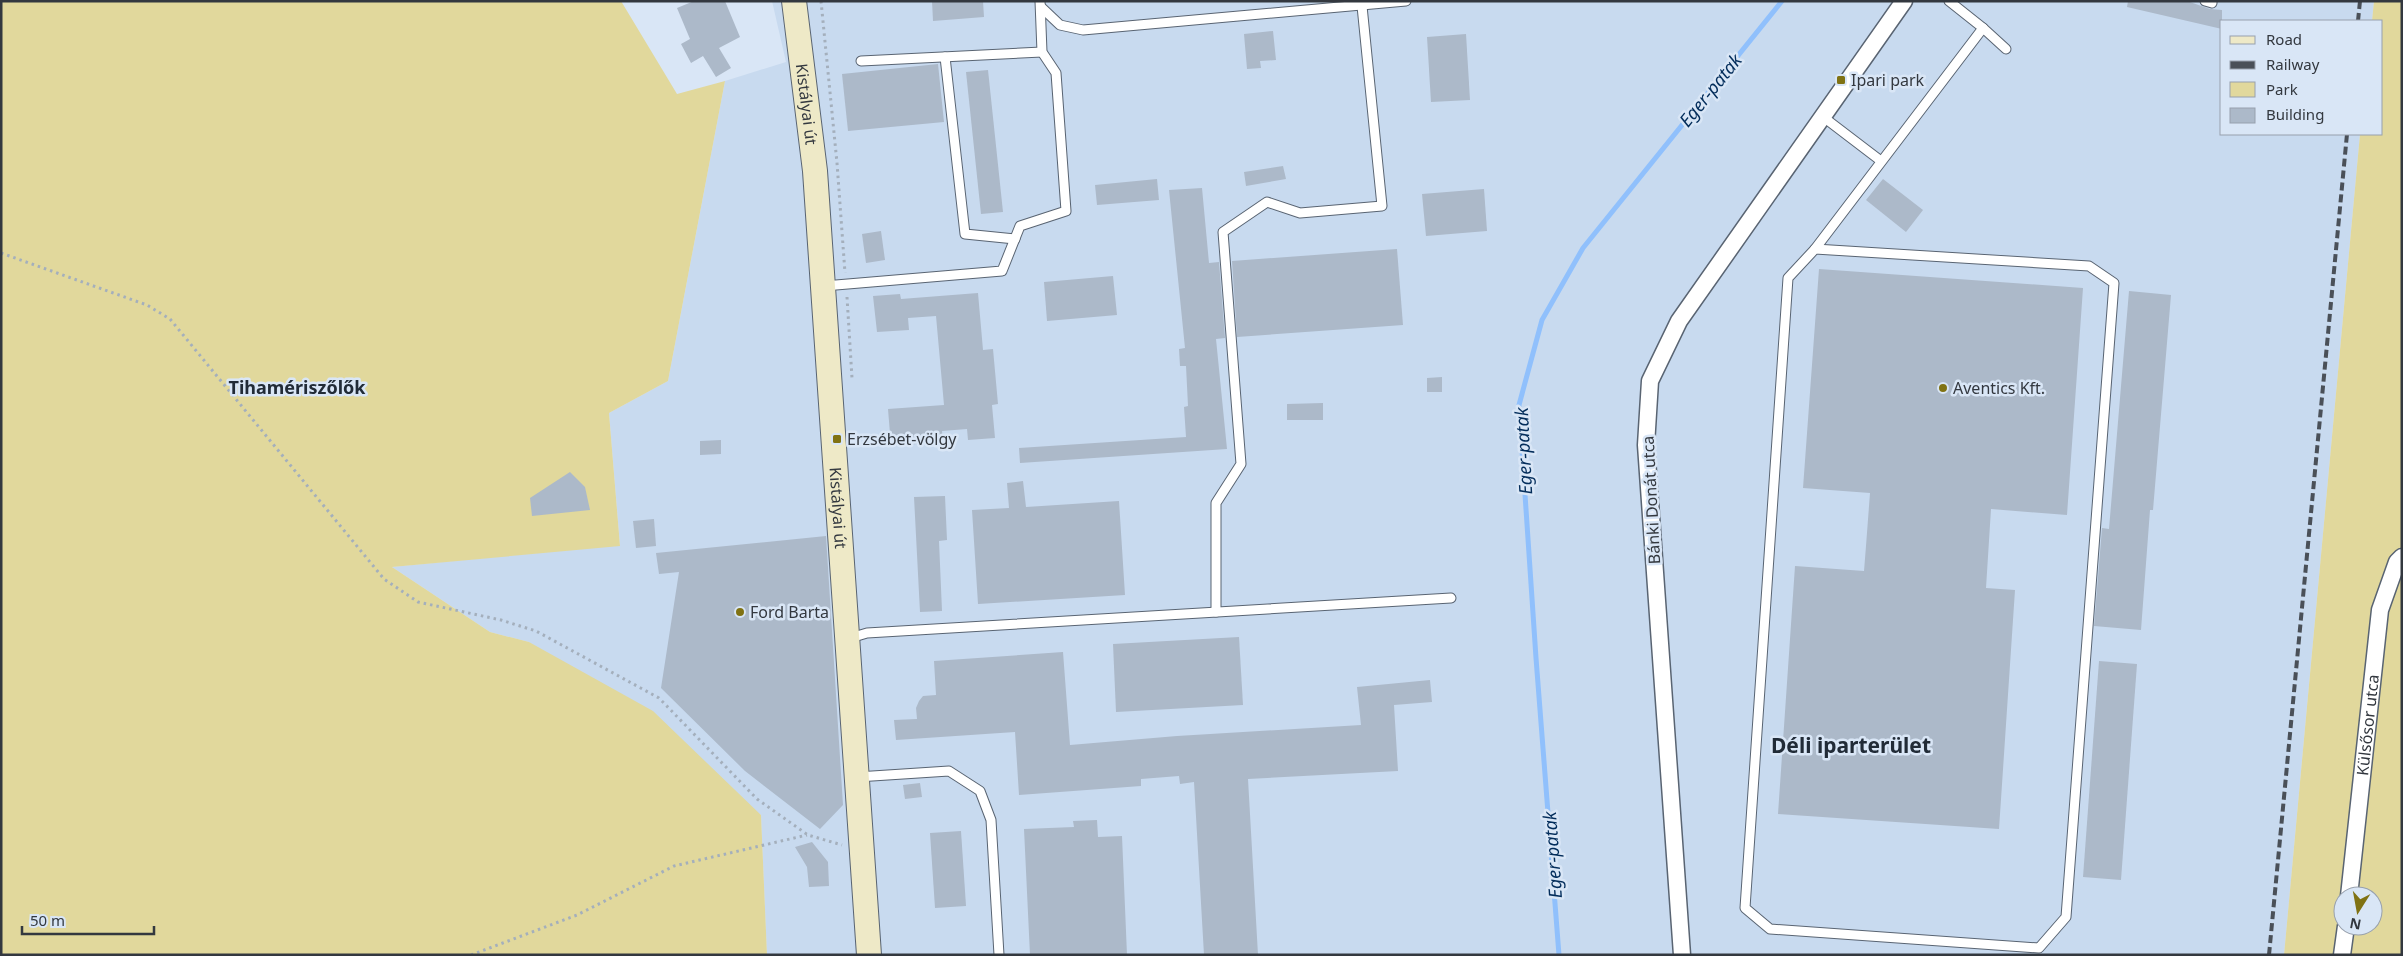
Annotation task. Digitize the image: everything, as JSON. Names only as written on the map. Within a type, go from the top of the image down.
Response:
[{"type":"main road","name":"Kistályai út","points":[[798,2],[815,172],[869,955]]},
{"type":"street","name":"Bánki Donát utca","points":[[1682,955],[1646,445],[1650,381],[1679,321],[1904,1]]},
{"type":"street","name":"Külsősor utca","points":[[2350,886],[2380,610],[2397,562],[2402,557]]},
{"type":"street","points":[[2342,955],[2345,936]]},
{"type":"lane","points":[[1040,4],[1060,25],[1083,30],[1406,1]]},
{"type":"lane","points":[[1949,1],[2006,48]]},
{"type":"lane","points":[[2205,1],[2212,3],[2212,1]]},
{"type":"lane","points":[[823,286],[1002,271],[1020,226],[1066,211],[1056,73],[1042,52],[1040,4]]},
{"type":"lane","points":[[1216,612],[1216,504],[1241,464],[1223,232],[1268,202],[1300,213],[1382,206],[1362,6]]},
{"type":"lane","points":[[1815,249],[2089,266],[2114,283],[2066,917],[2039,948],[1770,929],[1745,908],[1788,278],[1815,249],[1983,28]]},
{"type":"lane","points":[[861,61],[1042,52]]},
{"type":"lane","points":[[945,57],[965,234],[1015,239]]},
{"type":"lane","points":[[1822,116],[1881,161]]},
{"type":"lane","points":[[847,639],[867,633],[1451,598]]},
{"type":"lane","points":[[857,777],[949,771],[980,791],[991,820],[999,955]]},
{"type":"path","points":[[1,253],[147,305],[170,319],[384,579],[418,602],[502,620],[536,631],[659,698],[757,799],[808,835],[862,850]]},
{"type":"path","points":[[471,955],[577,915],[674,866],[808,835]]},
{"type":"shaded area","points":[[772,1],[2374,1],[2372,20],[2220,20],[2220,135],[2360,135],[2284,955],[767,955],[761,815],[529,642],[490,632],[392,567],[620,545],[609,413],[668,381],[725,81],[786,62]]},
{"type":"green space","points":[[1,1],[621,1],[677,94],[725,81],[668,381],[609,413],[620,546],[392,567],[490,632],[529,642],[653,711],[761,815],[767,955],[1,955]]},
{"type":"green space","points":[[2374,1],[2402,1],[2402,955],[2284,955],[2360,135],[2383,135],[2383,20],[2372,20]]},
{"type":"building","points":[[694,1],[725,1],[740,37],[719,48],[731,68],[716,77],[703,56],[691,63],[681,44],[690,39],[677,8]]},
{"type":"building","points":[[932,1],[983,1],[984,17],[933,21]]},
{"type":"building","points":[[2128,1],[2187,1],[2210,9],[2222,10],[2222,20],[2220,20],[2220,29],[2127,7]]},
{"type":"building","points":[[1273,31],[1276,60],[1260,61],[1261,68],[1247,69],[1244,34]]},
{"type":"building","points":[[1466,34],[1470,100],[1431,102],[1427,37]]},
{"type":"building","points":[[938,64],[944,122],[848,131],[842,74]]},
{"type":"building","points":[[988,70],[1003,212],[981,214],[966,72]]},
{"type":"building","points":[[1283,166],[1286,179],[1246,186],[1244,172]]},
{"type":"building","points":[[1157,179],[1159,200],[1097,205],[1095,185]]},
{"type":"building","points":[[1883,179],[1923,210],[1906,232],[1866,200]]},
{"type":"building","points":[[1202,188],[1209,263],[1219,262],[1225,338],[1216,339],[1227,449],[1020,463],[1019,448],[1186,437],[1184,407],[1188,406],[1186,366],[1180,366],[1179,349],[1185,348],[1169,190]]},
{"type":"building","points":[[1484,189],[1487,231],[1426,236],[1422,194]]},
{"type":"building","points":[[881,231],[885,260],[866,263],[862,234]]},
{"type":"building","points":[[1397,249],[1403,325],[1237,337],[1232,261]]},
{"type":"building","points":[[1819,269],[2083,288],[2067,515],[1991,509],[1986,588],[2015,590],[1999,829],[1778,814],[1795,566],[1864,571],[1870,493],[1803,488]]},
{"type":"building","points":[[1113,276],[1117,315],[1047,321],[1044,282]]},
{"type":"building","points":[[2129,291],[2171,295],[2153,510],[2150,510],[2141,630],[2094,626],[2102,528],[2109,529]]},
{"type":"building","points":[[978,293],[983,350],[993,349],[998,404],[992,405],[995,438],[968,440],[967,429],[942,431],[943,442],[891,446],[888,409],[944,405],[936,316],[908,318],[909,330],[877,332],[873,296],[900,294],[901,299]]},
{"type":"building","points":[[1442,377],[1442,392],[1427,392],[1427,378]]},
{"type":"building","points":[[1323,403],[1323,420],[1287,420],[1287,404]]},
{"type":"building","points":[[721,440],[721,454],[700,455],[700,441]]},
{"type":"building","points":[[570,472],[585,487],[590,510],[532,516],[530,498]]},
{"type":"building","points":[[1023,481],[1026,507],[1119,501],[1125,595],[978,604],[972,510],[1009,508],[1007,483]]},
{"type":"building","points":[[945,496],[947,540],[939,541],[942,611],[920,612],[914,497]]},
{"type":"building","points":[[654,519],[656,546],[636,548],[633,521]]},
{"type":"building","points":[[826,536],[843,805],[820,829],[745,771],[661,688],[679,572],[659,574],[656,553]]},
{"type":"building","points":[[1239,637],[1243,705],[1116,712],[1113,644]]},
{"type":"building","points":[[1063,652],[1070,745],[1177,736],[1361,725],[1357,687],[1430,680],[1432,702],[1394,705],[1398,771],[1248,779],[1258,955],[1204,955],[1194,782],[1180,784],[1179,776],[1141,779],[1141,786],[1019,795],[1015,732],[896,740],[894,720],[917,719],[916,708],[919,701],[923,696],[936,695],[934,661]]},
{"type":"building","points":[[2099,661],[2137,664],[2121,880],[2083,877]]},
{"type":"building","points":[[920,783],[922,797],[905,799],[903,785]]},
{"type":"building","points":[[1097,820],[1098,837],[1122,836],[1127,955],[1030,955],[1024,829],[1074,827],[1073,821]]},
{"type":"building","points":[[961,831],[966,906],[935,908],[930,833]]},
{"type":"building","points":[[812,842],[828,862],[829,886],[809,887],[807,867],[795,847]]},
{"type":"waterway","name":"Eger-patak","points":[[1559,955],[1519,405],[1542,320],[1583,248],[1782,1]]},
{"type":"railway","points":[[2358,20],[2360,1]]},
{"type":"railway","points":[[2269,955],[2347,135]]},
{"type":"place","name":"Ipari park","points":[[1841,80]]},
{"type":"place","name":"Aventics Kft.","points":[[1943,388]]},
{"type":"place","name":"Erzsébet-völgy","points":[[837,439]]},
{"type":"place","name":"Ford Barta","points":[[740,612]]},
{"type":"district","name":"Tihamériszőlők","points":[[297,387]]},
{"type":"district","name":"Déli iparterület","points":[[1851,745]]}]
